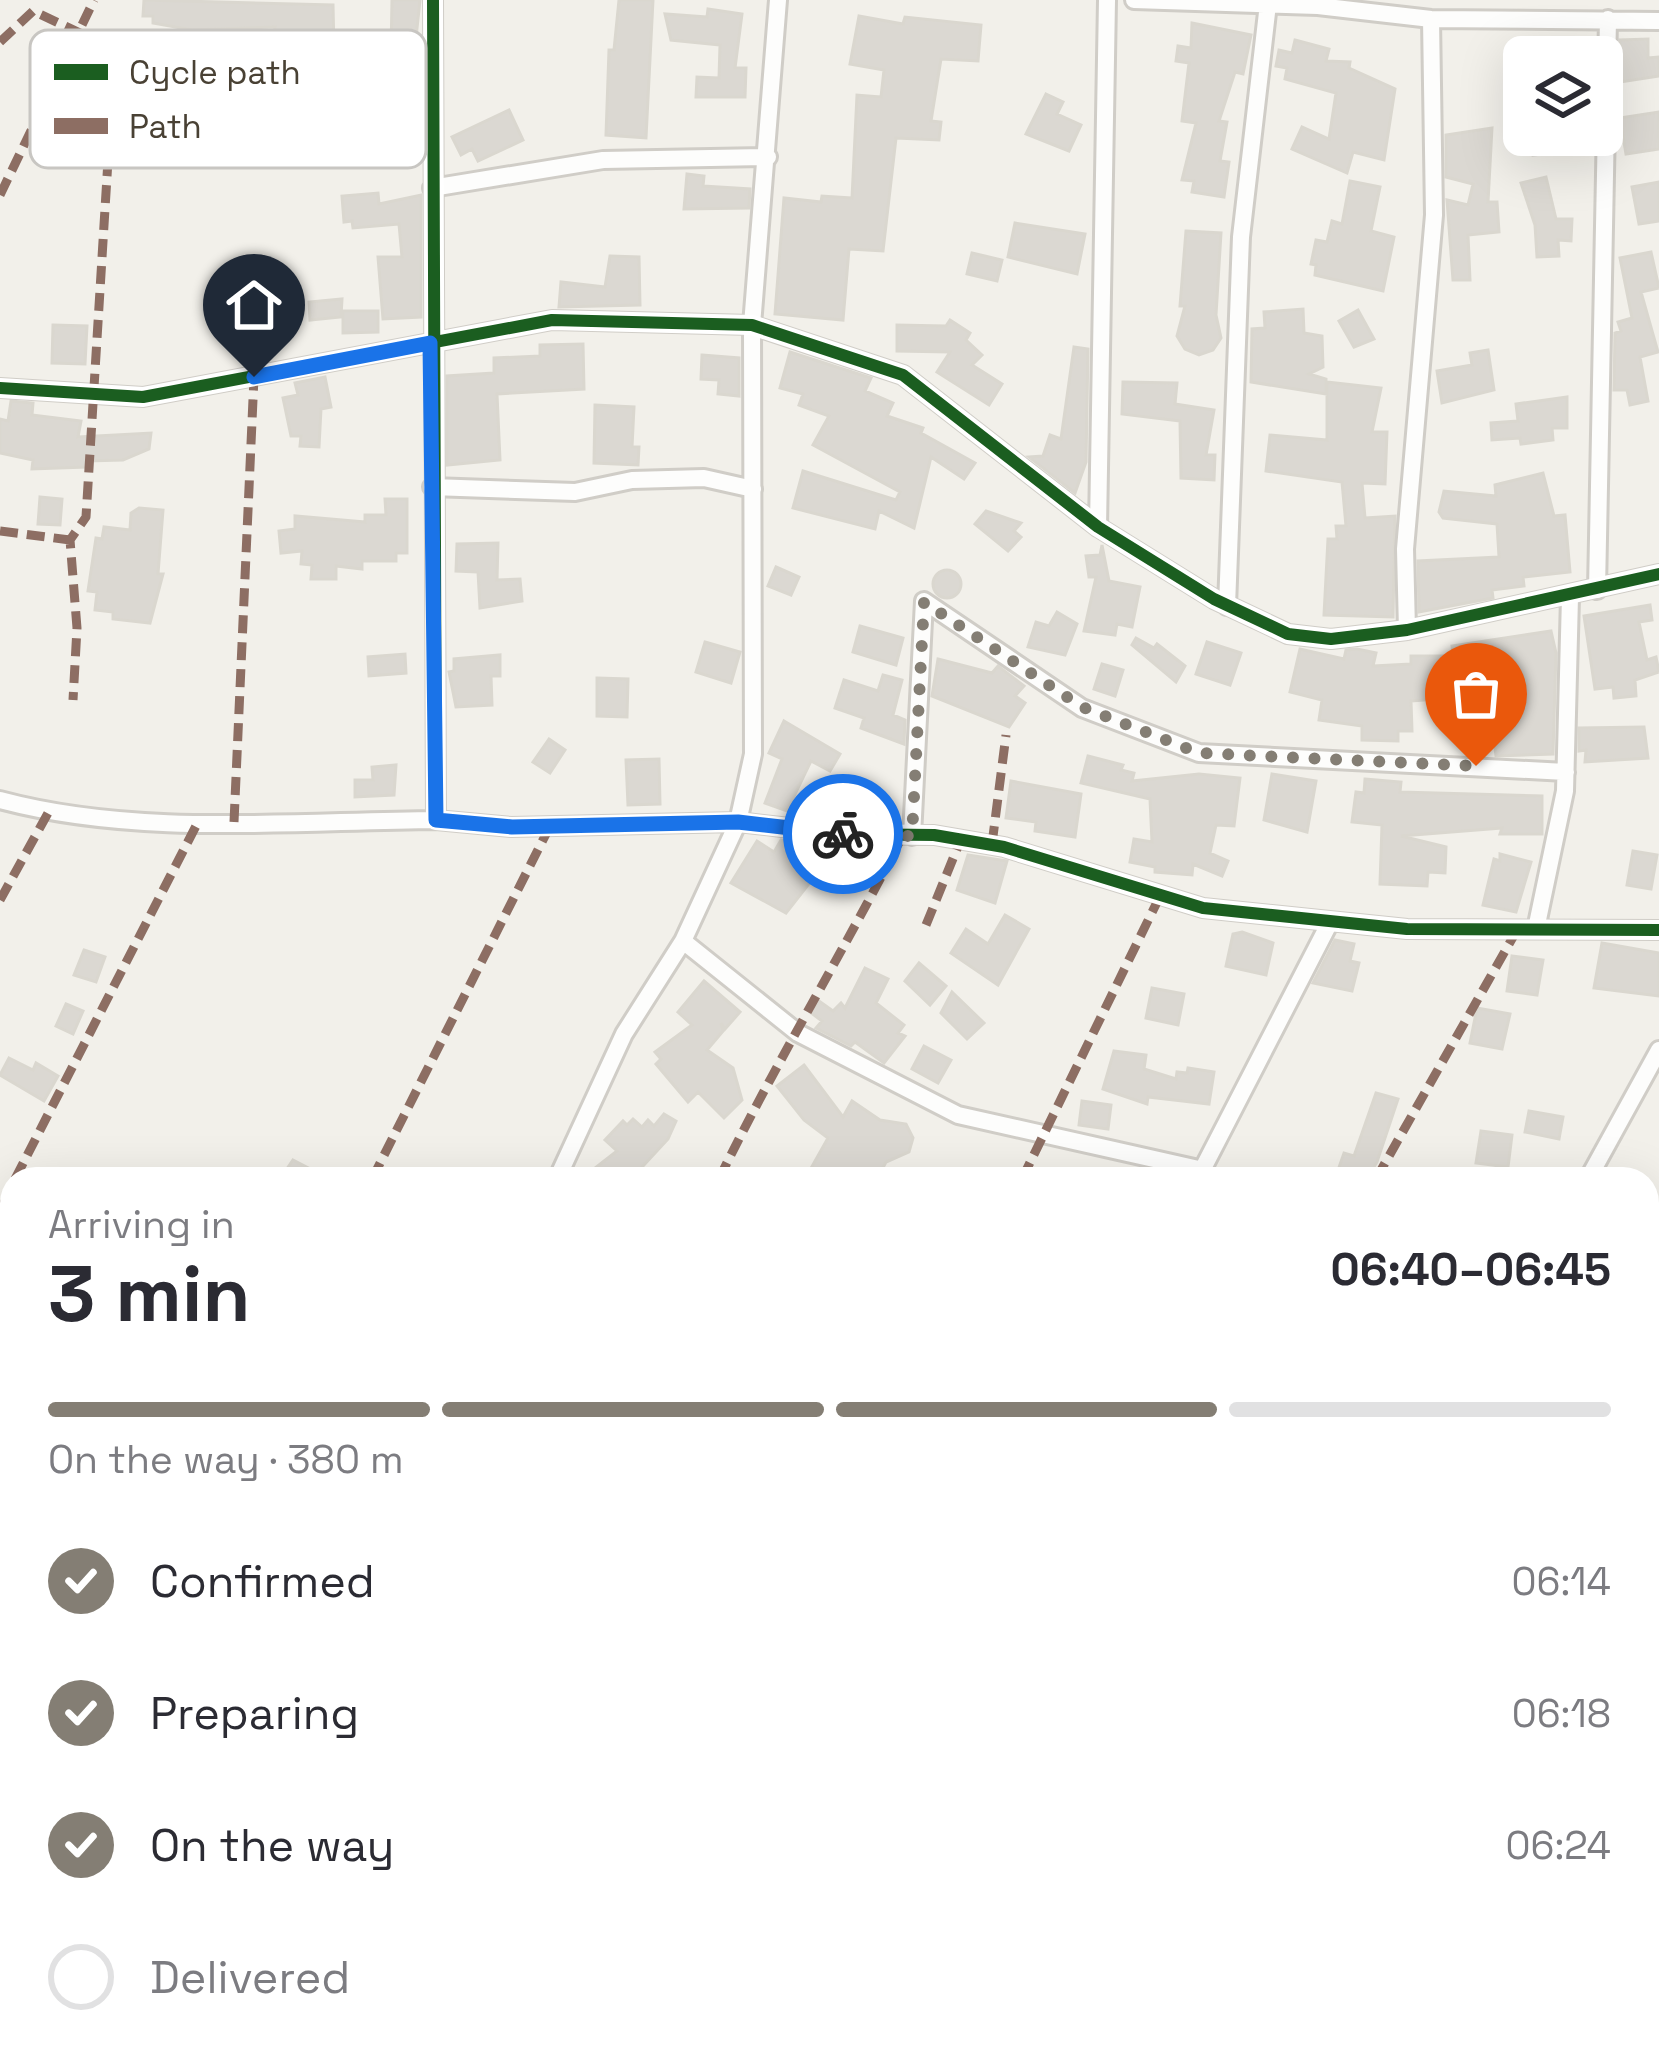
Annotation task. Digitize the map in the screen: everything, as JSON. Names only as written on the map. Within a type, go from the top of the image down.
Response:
[{"type":"street","points":[[433,0],[430,343],[436,820]]},
{"type":"street","points":[[562,1167],[623,1034],[683,941],[738,822],[753,754],[752,325],[778,0]]},
{"type":"street","points":[[1098,527],[1107,0]]},
{"type":"street","points":[[1134,0],[1268,4],[1430,19],[1659,21]]},
{"type":"street","points":[[1227,606],[1241,237],[1268,4]]},
{"type":"street","points":[[1407,631],[1405,549],[1434,214],[1430,19]]},
{"type":"street","points":[[1597,590],[1608,19]]},
{"type":"street","points":[[432,188],[602,160],[768,158]]},
{"type":"street","points":[[0,388],[143,397],[552,320],[752,325],[903,375],[1098,527],[1263,626],[1312,639],[1407,631],[1659,574]]},
{"type":"street","points":[[432,487],[575,492],[632,480],[704,478],[753,489]]},
{"type":"street","points":[[1536,929],[1566,772],[1570,597]]},
{"type":"street","points":[[912,836],[924,602],[1082,707],[1199,753],[1566,772]]},
{"type":"street","points":[[0,800],[48,813],[198,822],[436,820],[512,827],[738,822],[1004,847],[1203,908],[1407,929],[1659,930]]},
{"type":"street","points":[[1204,1167],[1330,922]]},
{"type":"street","points":[[683,941],[798,1033],[958,1115],[1168,1167]]},
{"type":"street","points":[[1595,1167],[1659,1051]]},
{"type":"building","points":[[144,0],[333,5],[334,30],[192,30],[153,23],[153,16],[143,16]]},
{"type":"building","points":[[392,0],[420,0],[417,30],[391,30]]},
{"type":"building","points":[[619,0],[653,0],[646,138],[606,135],[609,50],[614,50]]},
{"type":"building","points":[[708,9],[742,14],[735,68],[746,68],[745,97],[696,97],[697,77],[719,78],[720,45],[671,40],[665,14],[707,17]]},
{"type":"building","points":[[859,16],[903,24],[905,17],[981,25],[978,61],[941,59],[931,121],[941,122],[939,140],[896,138],[883,251],[849,249],[843,320],[775,314],[784,198],[821,202],[822,196],[852,198],[857,95],[881,97],[884,70],[850,64]]},
{"type":"building","points":[[1192,23],[1251,35],[1243,74],[1235,72],[1219,121],[1227,122],[1220,161],[1229,162],[1224,197],[1192,192],[1194,181],[1182,180],[1196,123],[1182,121],[1189,63],[1176,61],[1178,46],[1191,48]]},
{"type":"building","points":[[1648,39],[1648,58],[1659,57],[1659,76],[1623,82],[1623,40]]},
{"type":"building","points":[[1295,40],[1329,49],[1326,61],[1350,62],[1349,68],[1395,89],[1384,160],[1353,152],[1347,173],[1292,149],[1302,127],[1329,139],[1336,93],[1285,79],[1287,68],[1276,66],[1279,50],[1292,53]]},
{"type":"building","points":[[1046,94],[1063,102],[1057,114],[1081,125],[1069,151],[1026,134]]},
{"type":"building","points":[[509,110],[523,140],[478,161],[472,149],[461,155],[452,137]]},
{"type":"building","points":[[1659,112],[1659,149],[1626,154],[1623,118]]},
{"type":"building","points":[[1492,128],[1488,202],[1497,202],[1499,232],[1468,235],[1470,280],[1453,280],[1447,200],[1468,205],[1473,184],[1446,177],[1446,135]]},
{"type":"building","points":[[687,174],[704,176],[703,186],[750,189],[749,208],[684,209]]},
{"type":"building","points":[[1546,177],[1556,219],[1572,219],[1571,241],[1558,240],[1559,256],[1537,257],[1535,225],[1521,183]]},
{"type":"building","points":[[1350,181],[1380,187],[1371,231],[1394,237],[1383,291],[1315,275],[1316,265],[1311,264],[1316,240],[1327,242],[1332,221],[1342,224]]},
{"type":"building","points":[[1659,182],[1659,221],[1639,224],[1632,187]]},
{"type":"building","points":[[378,193],[379,204],[421,195],[421,317],[383,319],[378,257],[402,257],[399,224],[353,228],[352,221],[344,222],[342,196]]},
{"type":"building","points":[[1015,223],[1085,234],[1077,274],[1008,257]]},
{"type":"building","points":[[1186,231],[1221,233],[1216,315],[1221,338],[1213,350],[1199,355],[1185,349],[1177,336],[1185,306],[1180,306]]},
{"type":"building","points":[[1651,252],[1659,288],[1641,292],[1658,352],[1640,357],[1648,401],[1630,405],[1627,390],[1614,390],[1615,333],[1621,331],[1618,322],[1632,318],[1620,258]]},
{"type":"building","points":[[972,253],[1002,260],[997,281],[967,274]]},
{"type":"building","points":[[610,256],[639,257],[640,305],[559,307],[561,282],[605,287]]},
{"type":"building","points":[[342,299],[341,317],[310,320],[309,302]]},
{"type":"building","points":[[1303,309],[1304,333],[1322,336],[1323,367],[1309,374],[1326,379],[1326,394],[1251,382],[1252,329],[1265,328],[1264,312]]},
{"type":"building","points":[[1358,310],[1374,339],[1354,347],[1339,321]]},
{"type":"building","points":[[343,311],[378,311],[378,332],[343,333]]},
{"type":"building","points":[[950,320],[970,333],[966,340],[982,355],[972,365],[1002,384],[989,405],[937,372],[950,352],[897,351],[897,325],[946,326]]},
{"type":"building","points":[[53,325],[87,326],[85,364],[52,363]]},
{"type":"building","points":[[583,344],[584,389],[497,394],[500,460],[447,465],[447,376],[494,373],[494,358],[540,356],[540,345]]},
{"type":"building","points":[[1074,347],[1088,349],[1086,462],[1075,493],[1029,457],[1043,456],[1050,435],[1061,439]]},
{"type":"building","points":[[1488,350],[1494,390],[1442,403],[1437,371],[1472,365],[1470,353]]},
{"type":"building","points":[[790,352],[871,378],[865,391],[893,403],[887,416],[923,428],[921,433],[975,463],[964,479],[931,457],[914,528],[879,511],[875,529],[793,508],[803,471],[896,500],[900,492],[813,445],[829,416],[799,405],[803,394],[780,388]]},
{"type":"building","points":[[702,355],[739,358],[739,396],[718,394],[719,380],[701,379]]},
{"type":"building","points":[[325,377],[331,407],[321,409],[319,447],[300,446],[301,436],[291,436],[283,398],[298,395],[295,383]]},
{"type":"building","points":[[1123,382],[1177,383],[1175,404],[1214,410],[1206,455],[1215,455],[1214,480],[1181,478],[1180,421],[1122,414]]},
{"type":"building","points":[[1327,382],[1381,388],[1372,432],[1387,432],[1385,484],[1362,483],[1365,518],[1395,516],[1393,617],[1324,615],[1328,539],[1337,539],[1336,526],[1346,526],[1342,482],[1266,471],[1270,435],[1327,440]]},
{"type":"building","points":[[1567,397],[1567,428],[1552,428],[1553,440],[1521,444],[1520,438],[1492,440],[1491,423],[1518,421],[1516,404]]},
{"type":"building","points":[[11,401],[33,403],[32,415],[81,421],[78,437],[151,433],[149,449],[123,460],[86,461],[86,467],[32,469],[33,460],[0,453],[0,419],[8,421]]},
{"type":"building","points":[[595,405],[634,407],[632,447],[639,447],[638,465],[594,463]]},
{"type":"building","points":[[1543,473],[1554,516],[1565,515],[1570,572],[1523,577],[1524,586],[1492,590],[1493,598],[1419,612],[1418,561],[1499,557],[1497,524],[1443,518],[1439,512],[1444,491],[1496,496],[1495,485]]},
{"type":"building","points":[[40,497],[62,499],[60,525],[38,524]]},
{"type":"building","points":[[385,499],[407,499],[407,553],[396,553],[396,561],[362,561],[362,569],[336,566],[336,579],[311,579],[312,565],[301,564],[302,551],[281,553],[279,531],[295,529],[295,516],[365,522],[365,515],[386,515]]},
{"type":"building","points":[[139,508],[163,510],[158,574],[163,574],[150,623],[113,619],[113,612],[95,610],[97,592],[88,591],[96,538],[102,539],[104,527],[130,530],[131,513]]},
{"type":"building","points":[[986,511],[1021,523],[1014,531],[1021,537],[1008,551],[975,524]]},
{"type":"building","points":[[498,543],[497,580],[520,579],[522,601],[480,608],[478,572],[456,571],[457,544]]},
{"type":"building","points":[[1102,545],[1109,581],[1140,587],[1132,627],[1117,624],[1115,635],[1084,631],[1096,577],[1089,577],[1086,556],[1100,555]]},
{"type":"building","points":[[776,567],[799,577],[791,595],[768,586]]},
{"type":"building","points":[[947,570],[957,574],[961,584],[957,594],[947,598],[937,594],[933,584],[937,574]]},
{"type":"building","points":[[1650,605],[1652,620],[1639,622],[1647,660],[1656,657],[1659,672],[1635,680],[1636,696],[1614,698],[1613,687],[1595,689],[1584,616]]},
{"type":"building","points":[[1057,612],[1077,624],[1065,655],[1028,647],[1036,622],[1049,626]]},
{"type":"building","points":[[860,626],[903,638],[896,665],[853,652]]},
{"type":"building","points":[[1551,631],[1556,653],[1553,754],[1496,756],[1488,695],[1411,701],[1412,731],[1398,731],[1398,741],[1362,740],[1362,726],[1319,720],[1322,700],[1290,692],[1300,649],[1344,659],[1346,650],[1357,649],[1376,653],[1373,666],[1411,664],[1411,656],[1453,656],[1452,646]]},
{"type":"building","points":[[1136,638],[1154,648],[1157,644],[1185,666],[1176,682],[1132,645]]},
{"type":"building","points":[[705,642],[740,652],[731,683],[696,672]]},
{"type":"building","points":[[1207,642],[1241,653],[1230,685],[1196,674]]},
{"type":"building","points":[[405,654],[406,673],[369,676],[368,657]]},
{"type":"building","points":[[500,655],[500,676],[491,676],[492,705],[456,707],[449,672],[454,671],[454,659]]},
{"type":"building","points":[[938,659],[992,673],[998,666],[1024,686],[1015,696],[1025,703],[1009,727],[932,696]]},
{"type":"building","points":[[1102,664],[1123,670],[1115,696],[1094,689]]},
{"type":"building","points":[[883,675],[902,680],[893,715],[905,720],[904,744],[861,728],[864,718],[835,708],[844,680],[878,691]]},
{"type":"building","points":[[597,678],[628,679],[627,717],[597,716]]},
{"type":"building","points":[[784,721],[840,754],[830,771],[811,761],[787,811],[765,803],[782,759],[769,753]]},
{"type":"building","points":[[1644,727],[1648,758],[1585,762],[1586,750],[1579,751],[1579,728]]},
{"type":"building","points":[[549,739],[565,750],[550,773],[533,762]]},
{"type":"building","points":[[1088,756],[1123,765],[1121,770],[1134,773],[1132,781],[1199,774],[1240,778],[1234,826],[1216,825],[1210,853],[1228,861],[1222,876],[1193,864],[1192,875],[1155,872],[1155,867],[1130,862],[1134,839],[1152,842],[1150,799],[1081,783]]},
{"type":"building","points":[[659,759],[660,804],[628,805],[626,760]]},
{"type":"building","points":[[396,765],[394,795],[355,797],[355,780],[373,780],[372,767]]},
{"type":"building","points":[[1272,774],[1316,781],[1307,832],[1264,820]]},
{"type":"building","points":[[1365,779],[1401,782],[1400,792],[1542,796],[1542,834],[1500,834],[1502,828],[1401,836],[1446,847],[1445,873],[1428,872],[1427,886],[1380,884],[1382,825],[1352,822],[1356,792],[1364,793]]},
{"type":"building","points":[[1011,781],[1081,794],[1075,837],[1035,831],[1036,822],[1006,818]]},
{"type":"building","points":[[781,840],[803,846],[822,867],[786,913],[731,883],[757,841],[774,852]]},
{"type":"building","points":[[1633,851],[1657,855],[1651,889],[1627,885]]},
{"type":"building","points":[[1500,854],[1531,862],[1516,912],[1483,905],[1494,859],[1500,861]]},
{"type":"building","points":[[968,855],[1007,861],[995,903],[957,890]]},
{"type":"building","points":[[1005,915],[1029,929],[998,985],[951,953],[966,929],[988,944]]},
{"type":"building","points":[[1242,932],[1273,943],[1266,975],[1226,966],[1233,934]]},
{"type":"building","points":[[1335,940],[1354,944],[1350,961],[1359,963],[1352,991],[1313,983]]},
{"type":"building","points":[[1602,943],[1659,953],[1659,996],[1594,988]]},
{"type":"building","points":[[84,950],[105,957],[96,982],[74,975]]},
{"type":"building","points":[[1512,956],[1543,960],[1537,995],[1507,991]]},
{"type":"building","points":[[919,963],[946,986],[930,1005],[905,981]]},
{"type":"building","points":[[865,968],[888,979],[876,1003],[904,1025],[898,1033],[905,1036],[884,1063],[855,1042],[851,1046],[816,1028],[822,1021],[810,1012],[819,1001],[833,1011],[841,1003],[845,1008]]},
{"type":"building","points":[[704,981],[740,1012],[725,1029],[721,1023],[723,1031],[707,1050],[733,1068],[742,1100],[724,1118],[698,1092],[688,1102],[656,1064],[661,1059],[655,1052],[692,1025],[678,1012]]},
{"type":"building","points":[[1152,988],[1184,994],[1178,1025],[1146,1018]]},
{"type":"building","points":[[952,992],[984,1023],[967,1039],[941,1013]]},
{"type":"building","points":[[66,1004],[83,1011],[73,1034],[56,1026]]},
{"type":"building","points":[[1477,1008],[1510,1014],[1502,1049],[1470,1043]]},
{"type":"building","points":[[924,1046],[951,1060],[938,1083],[912,1069]]},
{"type":"building","points":[[1114,1051],[1146,1055],[1144,1069],[1176,1079],[1177,1072],[1187,1073],[1188,1068],[1214,1072],[1209,1104],[1148,1097],[1147,1104],[1103,1089]]},
{"type":"building","points":[[9,1058],[33,1070],[36,1063],[58,1076],[44,1101],[0,1075]]},
{"type":"building","points":[[804,1065],[843,1117],[852,1101],[880,1120],[906,1124],[913,1138],[909,1152],[883,1167],[812,1167],[828,1138],[804,1120],[777,1086]]},
{"type":"building","points":[[1376,1093],[1398,1099],[1374,1167],[1339,1167],[1344,1153],[1354,1156]]},
{"type":"building","points":[[1082,1101],[1111,1105],[1108,1129],[1079,1125]]},
{"type":"building","points":[[1529,1111],[1563,1117],[1559,1139],[1525,1132]]},
{"type":"building","points":[[664,1114],[676,1121],[668,1139],[642,1167],[596,1167],[617,1151],[605,1140],[623,1121],[627,1125],[633,1119],[642,1127],[648,1120],[654,1126]]},
{"type":"building","points":[[1481,1131],[1512,1135],[1508,1167],[1476,1163]]},
{"type":"marked path","points":[[80,30],[94,0]]},
{"type":"marked path","points":[[0,42],[33,11],[74,30]]},
{"type":"marked path","points":[[0,195],[30,133]]},
{"type":"marked path","points":[[73,700],[77,628],[70,540],[86,517],[108,168]]},
{"type":"marked path","points":[[234,822],[254,377]]},
{"type":"marked path","points":[[0,531],[70,540]]},
{"type":"marked path","points":[[992,844],[1006,735]]},
{"type":"marked path","points":[[0,900],[48,813]]},
{"type":"marked path","points":[[21,1167],[198,822]]},
{"type":"marked path","points":[[378,1167],[551,824]]},
{"type":"marked path","points":[[725,1167],[903,835]]},
{"type":"marked path","points":[[926,925],[961,839]]},
{"type":"marked path","points":[[1028,1167],[1160,896]]},
{"type":"marked path","points":[[1383,1167],[1517,930]]},
{"type":"cycle path","points":[[433,0],[436,820],[511,827],[738,822],[841,834],[934,835],[1004,847],[1203,908],[1407,929],[1659,930]]},
{"type":"cycle path","points":[[0,388],[143,397],[552,320],[752,325],[903,375],[1098,527],[1214,599],[1288,634],[1331,639],[1407,630],[1659,574]]},
{"type":"way so far","points":[[843,834],[912,836],[924,602],[1082,707],[1199,753],[1476,766]]},
{"type":"route","points":[[254,377],[430,343],[436,820],[512,827],[738,822],[843,834]]}]
